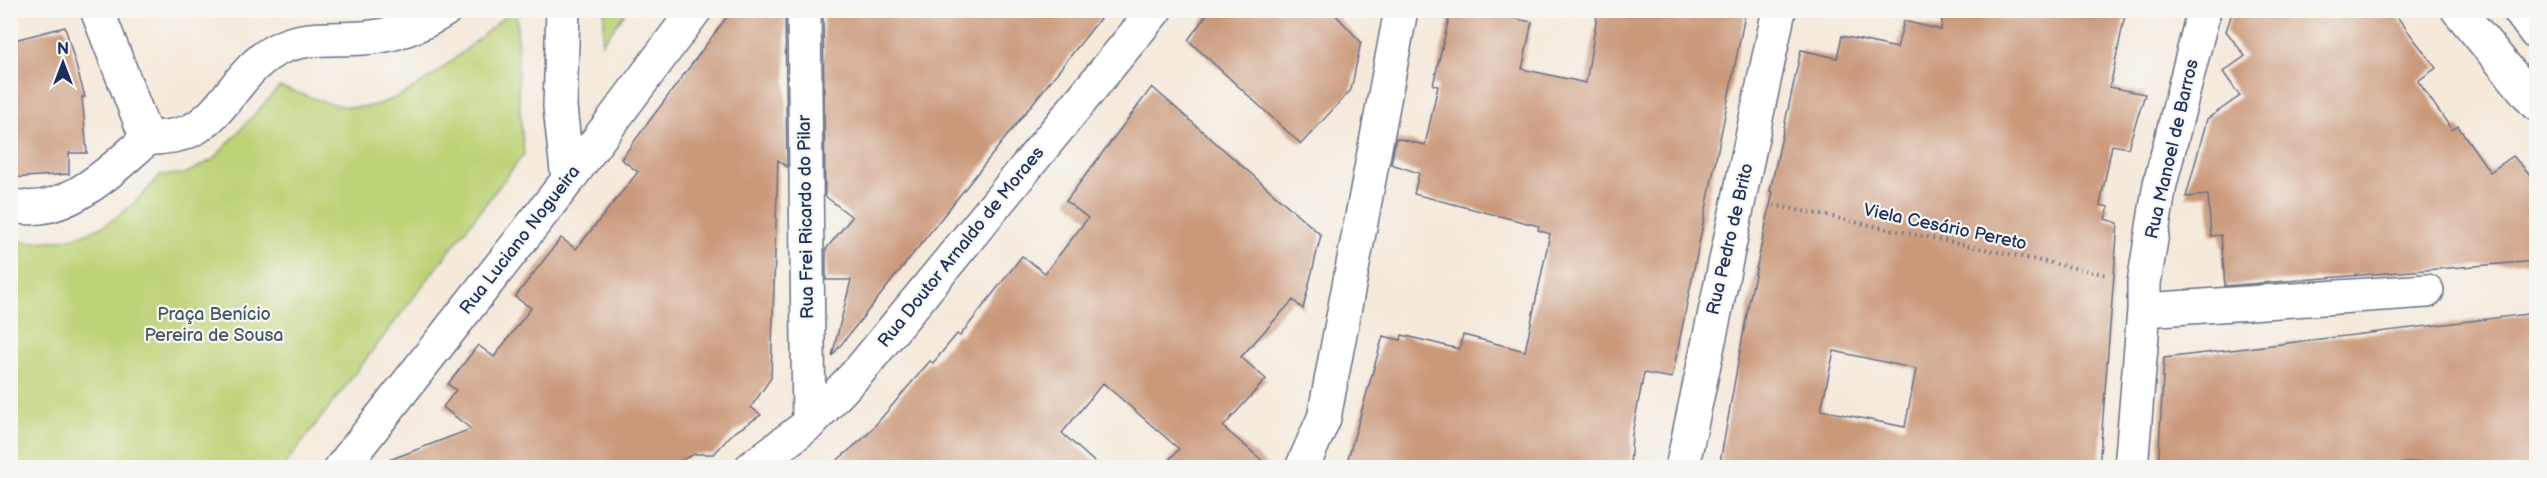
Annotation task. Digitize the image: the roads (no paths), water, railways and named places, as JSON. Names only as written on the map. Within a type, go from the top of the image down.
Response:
[{"type":"street","points":[[97,10],[147,139]]},
{"type":"street","points":[[10,205],[25,209],[55,204],[92,185],[147,139],[191,130],[209,118],[260,58],[283,46],[309,40],[366,38],[394,33],[422,25],[445,10]]},
{"type":"street","points":[[563,10],[560,107],[568,180]]},
{"type":"street","name":"Rua Luciano Nogueira","points":[[341,468],[568,180],[695,10]]},
{"type":"street","name":"Rua Frei Ricardo do Pilar","points":[[804,10],[808,424]]},
{"type":"street","name":"Rua Doutor Arnaldo de Moraes","points":[[751,468],[808,424],[860,370],[1155,10]]},
{"type":"street","points":[[1302,468],[1324,418],[1401,10]]},
{"type":"street","name":"Rua Pedro de Brito","points":[[1682,468],[1779,10]]},
{"type":"street","name":"Rua Manoel de Barros","points":[[2131,468],[2144,296],[2160,184],[2204,10]]},
{"type":"street","points":[[2458,10],[2536,104]]},
{"type":"street","points":[[2519,10],[2536,33]]},
{"type":"street","points":[[2144,296],[2427,291]]},
{"type":"park label","name":"Praça Benício Pereira de Sousa","points":[[214,324]]}]
